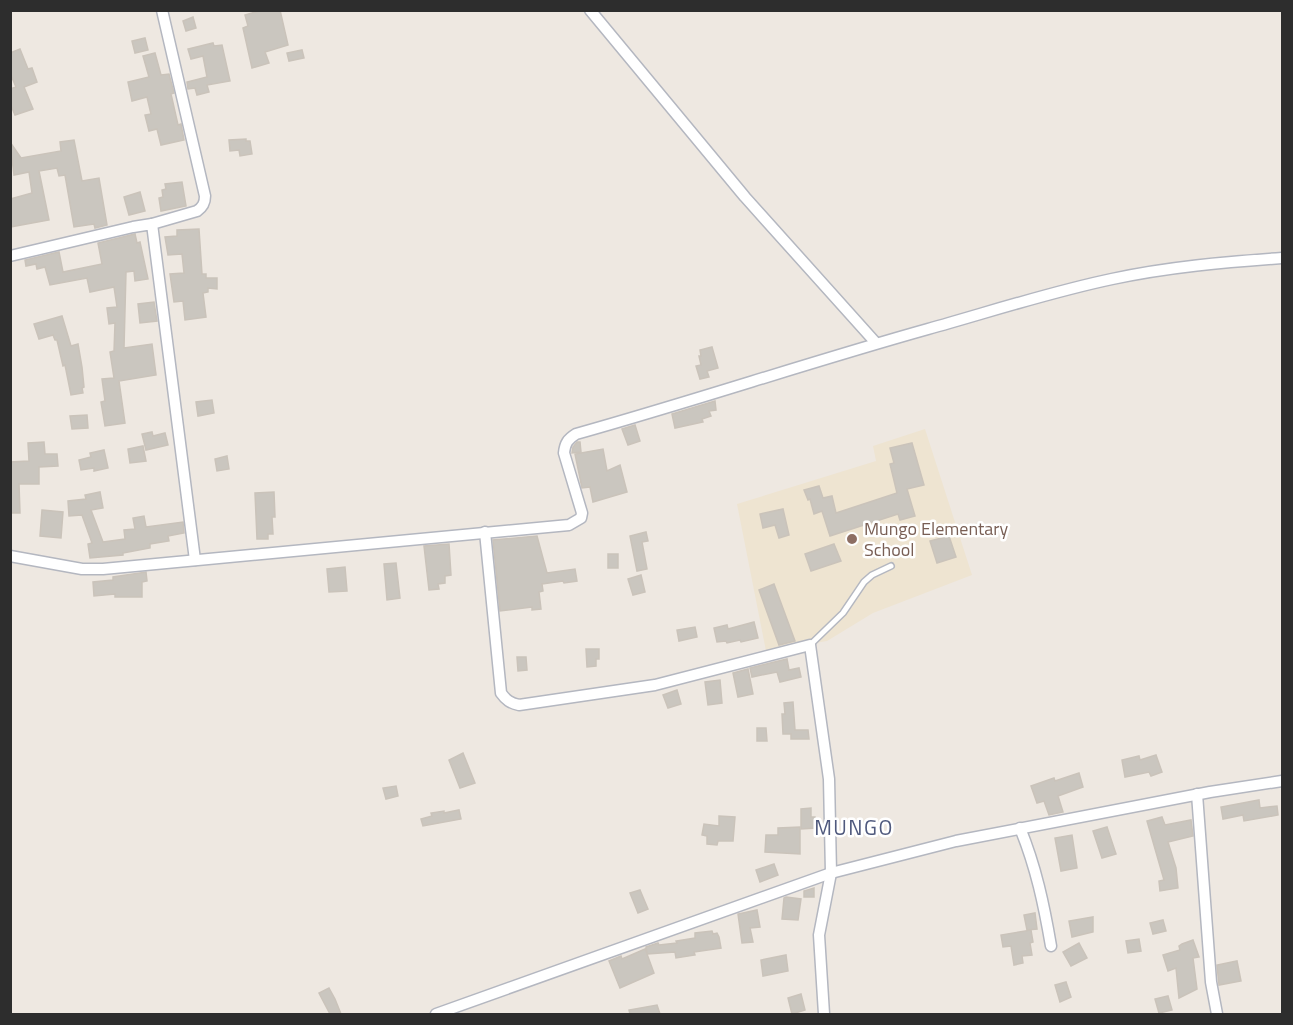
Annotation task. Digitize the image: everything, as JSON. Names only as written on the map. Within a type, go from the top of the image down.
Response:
[{"type":"street","points":[[10,256],[133,226],[152,224],[202,208],[205,196],[162,10]]},
{"type":"street","points":[[590,10],[745,197],[876,343]]},
{"type":"street","points":[[152,224],[195,560]]},
{"type":"street","points":[[10,556],[82,569],[103,569],[569,525],[581,518],[582,513],[564,453],[564,446],[568,439],[576,434],[683,404],[876,343],[1112,279],[1210,263],[1282,258]]},
{"type":"street","points":[[485,532],[501,693],[511,703],[519,705],[655,685],[810,645],[829,779],[831,873],[819,935],[824,1014]]},
{"type":"street","points":[[436,1014],[831,873],[956,841],[1197,794],[1282,781]]},
{"type":"street","points":[[1197,794],[1211,982],[1217,1014]]},
{"type":"street","points":[[1020,828],[1042,893],[1051,946]]},
{"type":"lane","points":[[810,645],[843,613],[864,582],[872,575],[891,566]]},
{"type":"shaded area","name":"Mungo Elementary School","points":[[925,429],[972,575],[873,613],[827,641],[766,651],[737,504],[876,461],[873,446]]},
{"type":"building","points":[[262,10],[280,10],[288,45],[265,52],[269,63],[252,68],[243,28],[248,26],[245,15]]},
{"type":"building","points":[[193,17],[196,28],[186,31],[183,21]]},
{"type":"building","points":[[145,38],[148,50],[135,53],[132,41]]},
{"type":"building","points":[[213,43],[214,46],[222,45],[230,81],[207,85],[209,92],[197,95],[195,88],[188,89],[187,82],[207,77],[203,56],[191,59],[188,49]]},
{"type":"building","points":[[20,49],[28,69],[32,68],[37,82],[24,87],[33,109],[15,115],[10,103],[10,89],[16,87],[10,73],[10,53]]},
{"type":"building","points":[[302,50],[304,58],[289,61],[287,53]]},
{"type":"building","points":[[155,53],[161,75],[169,74],[178,125],[181,124],[184,140],[161,145],[157,129],[149,131],[145,115],[151,114],[147,97],[132,101],[128,82],[149,77],[143,56]]},
{"type":"building","points":[[246,139],[250,141],[252,154],[240,156],[239,150],[230,151],[229,140]]},
{"type":"building","points":[[74,140],[82,181],[99,178],[107,225],[95,228],[94,224],[74,227],[65,175],[59,176],[57,168],[39,171],[49,220],[10,227],[10,199],[32,193],[29,172],[14,175],[10,142],[21,158],[61,151],[60,142]]},
{"type":"building","points":[[182,182],[186,206],[161,211],[159,198],[163,197],[162,190],[166,189],[165,184]]},
{"type":"building","points":[[140,192],[145,211],[129,215],[124,197]]},
{"type":"building","points":[[199,229],[202,274],[206,274],[206,278],[217,278],[217,289],[208,288],[208,292],[203,293],[206,317],[185,320],[183,301],[174,302],[170,274],[184,273],[182,254],[168,255],[165,237],[177,236],[177,230]]},
{"type":"building","points":[[135,234],[137,243],[140,242],[148,279],[135,281],[134,271],[126,272],[124,348],[152,344],[156,375],[119,381],[125,423],[105,426],[101,402],[105,401],[102,379],[114,378],[110,352],[114,351],[115,323],[109,324],[107,308],[117,307],[114,287],[90,292],[87,278],[50,285],[45,267],[37,269],[36,264],[26,266],[25,260],[59,252],[63,272],[102,264],[98,243]]},
{"type":"building","points":[[154,302],[157,321],[140,323],[138,304]]},
{"type":"building","points":[[62,316],[71,346],[78,344],[83,393],[71,395],[57,340],[53,335],[39,339],[34,324]]},
{"type":"building","points":[[712,347],[718,368],[707,371],[709,377],[700,379],[696,366],[701,365],[700,350]]},
{"type":"building","points":[[212,400],[214,413],[198,416],[196,402]]},
{"type":"building","points":[[715,401],[716,410],[709,411],[711,416],[702,419],[703,422],[675,428],[672,414]]},
{"type":"building","points":[[87,415],[88,428],[72,429],[70,416]]},
{"type":"building","points":[[635,425],[640,441],[628,445],[622,429]]},
{"type":"building","points":[[152,432],[153,436],[165,433],[168,445],[146,450],[142,434]]},
{"type":"building","points":[[44,442],[45,454],[57,454],[58,466],[39,467],[39,484],[19,484],[20,513],[10,513],[10,462],[29,461],[28,443]]},
{"type":"building","points":[[580,442],[581,452],[572,453],[573,447]]},
{"type":"building","points":[[912,443],[924,485],[907,489],[915,516],[900,520],[898,514],[830,536],[822,511],[814,514],[810,499],[808,500],[804,490],[819,486],[823,498],[832,496],[836,513],[897,493],[890,464],[894,463],[890,448]]},
{"type":"building","points":[[143,446],[146,461],[130,463],[128,449]]},
{"type":"building","points":[[603,449],[607,471],[620,465],[627,492],[593,502],[590,487],[582,488],[575,454]]},
{"type":"building","points":[[104,450],[108,468],[94,471],[94,468],[81,470],[79,460],[91,457],[90,453]]},
{"type":"building","points":[[227,456],[229,469],[217,471],[215,459]]},
{"type":"building","points":[[100,492],[103,508],[91,510],[103,542],[125,539],[124,530],[135,529],[133,518],[144,516],[146,527],[183,522],[184,533],[168,536],[169,541],[150,544],[150,548],[123,553],[123,555],[90,558],[88,544],[92,543],[82,515],[69,516],[68,501],[86,499],[85,495]]},
{"type":"building","points":[[274,492],[273,534],[268,534],[268,539],[257,539],[255,493]]},
{"type":"building","points":[[783,509],[789,535],[779,538],[775,525],[763,528],[760,514]]},
{"type":"building","points":[[42,510],[63,512],[61,538],[40,536]]},
{"type":"building","points":[[646,532],[648,541],[642,542],[647,569],[637,571],[630,536]]},
{"type":"building","points":[[537,536],[547,573],[575,569],[577,581],[542,584],[543,591],[539,592],[541,609],[532,610],[532,607],[500,611],[493,540]]},
{"type":"building","points":[[949,536],[956,557],[937,563],[930,541]]},
{"type":"building","points":[[449,544],[451,575],[445,576],[445,583],[438,584],[439,589],[429,590],[424,546]]},
{"type":"building","points":[[834,544],[841,561],[811,571],[805,554]]},
{"type":"building","points":[[608,554],[618,554],[618,568],[608,568]]},
{"type":"building","points":[[396,563],[400,598],[387,600],[384,564]]},
{"type":"building","points":[[345,567],[347,591],[329,592],[327,569]]},
{"type":"building","points":[[146,572],[147,581],[142,582],[142,597],[115,597],[115,594],[94,596],[93,582]]},
{"type":"building","points":[[641,575],[645,592],[633,595],[628,579]]},
{"type":"building","points":[[774,584],[795,641],[779,645],[759,590]]},
{"type":"building","points":[[754,622],[758,638],[741,642],[740,640],[727,643],[726,641],[717,642],[714,628],[727,625],[728,629]]},
{"type":"building","points":[[695,627],[697,637],[679,641],[677,630]]},
{"type":"building","points":[[586,649],[599,649],[596,666],[587,667]]},
{"type":"building","points":[[517,657],[526,657],[527,670],[518,671]]},
{"type":"building","points":[[787,659],[789,670],[799,668],[801,677],[780,682],[777,672],[752,677],[750,668]]},
{"type":"building","points":[[748,669],[753,694],[738,697],[733,673]]},
{"type":"building","points":[[720,680],[722,703],[708,705],[705,682]]},
{"type":"building","points":[[677,690],[681,704],[668,708],[663,695]]},
{"type":"building","points":[[793,702],[795,730],[808,730],[809,739],[791,739],[791,734],[783,734],[784,703]]},
{"type":"building","points":[[757,728],[766,728],[767,741],[757,741]]},
{"type":"building","points":[[463,753],[475,783],[460,788],[449,760]]},
{"type":"building","points":[[1156,755],[1162,772],[1151,776],[1149,772],[1125,777],[1122,760],[1139,756],[1140,760]]},
{"type":"building","points":[[1079,773],[1083,787],[1058,796],[1063,812],[1049,815],[1044,801],[1037,803],[1031,786]]},
{"type":"building","points":[[396,786],[398,796],[386,799],[383,788]]},
{"type":"building","points":[[1259,800],[1260,808],[1277,806],[1278,815],[1244,821],[1243,815],[1223,819],[1221,807]]},
{"type":"building","points":[[811,808],[811,817],[815,817],[816,828],[801,829],[801,809]]},
{"type":"building","points":[[459,810],[461,819],[423,826],[421,819],[432,816],[431,813]]},
{"type":"building","points":[[719,816],[735,817],[733,841],[718,841],[717,845],[707,844],[707,836],[702,835],[704,824],[719,826]]},
{"type":"building","points":[[1162,817],[1165,825],[1191,820],[1193,836],[1168,842],[1176,868],[1178,888],[1160,891],[1159,881],[1164,880],[1147,821]]},
{"type":"building","points":[[800,827],[800,854],[765,852],[766,835],[778,835],[778,828]]},
{"type":"building","points":[[1107,827],[1116,854],[1102,858],[1093,831]]},
{"type":"building","points":[[1072,835],[1077,868],[1061,871],[1055,838]]},
{"type":"building","points":[[774,864],[778,875],[760,882],[756,870]]},
{"type":"building","points":[[814,888],[814,897],[804,897],[804,891]]},
{"type":"building","points":[[640,890],[648,909],[638,913],[630,893]]},
{"type":"building","points":[[786,897],[801,899],[798,920],[782,919]]},
{"type":"building","points":[[757,910],[760,927],[750,928],[753,942],[742,943],[738,914]]},
{"type":"building","points":[[1035,913],[1037,929],[1027,930],[1024,915]]},
{"type":"building","points":[[1093,917],[1093,932],[1072,937],[1069,921]]},
{"type":"building","points":[[1163,920],[1166,931],[1153,934],[1150,923]]},
{"type":"building","points":[[1031,930],[1032,955],[1022,956],[1023,963],[1014,965],[1011,946],[1003,947],[1001,935]]},
{"type":"building","points":[[712,931],[713,934],[717,933],[721,948],[694,952],[695,955],[676,958],[675,952],[647,954],[654,973],[620,988],[609,961],[621,956],[622,959],[645,949],[647,953],[646,947],[658,943],[659,945],[677,943],[676,941],[695,938],[695,933]]},
{"type":"building","points":[[1139,939],[1141,951],[1128,953],[1126,941]]},
{"type":"building","points":[[1193,940],[1199,957],[1193,958],[1197,989],[1179,998],[1176,968],[1168,971],[1163,955],[1180,950],[1179,946]]},
{"type":"building","points":[[1079,943],[1087,958],[1071,966],[1063,952]]},
{"type":"building","points":[[786,955],[788,971],[763,976],[761,960]]},
{"type":"building","points":[[1237,961],[1241,981],[1219,985],[1217,965]]},
{"type":"building","points":[[1066,982],[1071,997],[1060,1002],[1055,985]]},
{"type":"building","points":[[329,988],[341,1014],[330,1014],[319,993]]},
{"type":"building","points":[[801,994],[805,1010],[792,1014],[788,998]]},
{"type":"building","points":[[1168,996],[1172,1010],[1159,1013],[1155,999]]},
{"type":"building","points":[[657,1005],[660,1014],[630,1014],[629,1010]]},
{"type":"place","name":"Mungo Elementary School","points":[[852,539]]},
{"type":"district","name":"MUNGO","points":[[854,828]]}]
